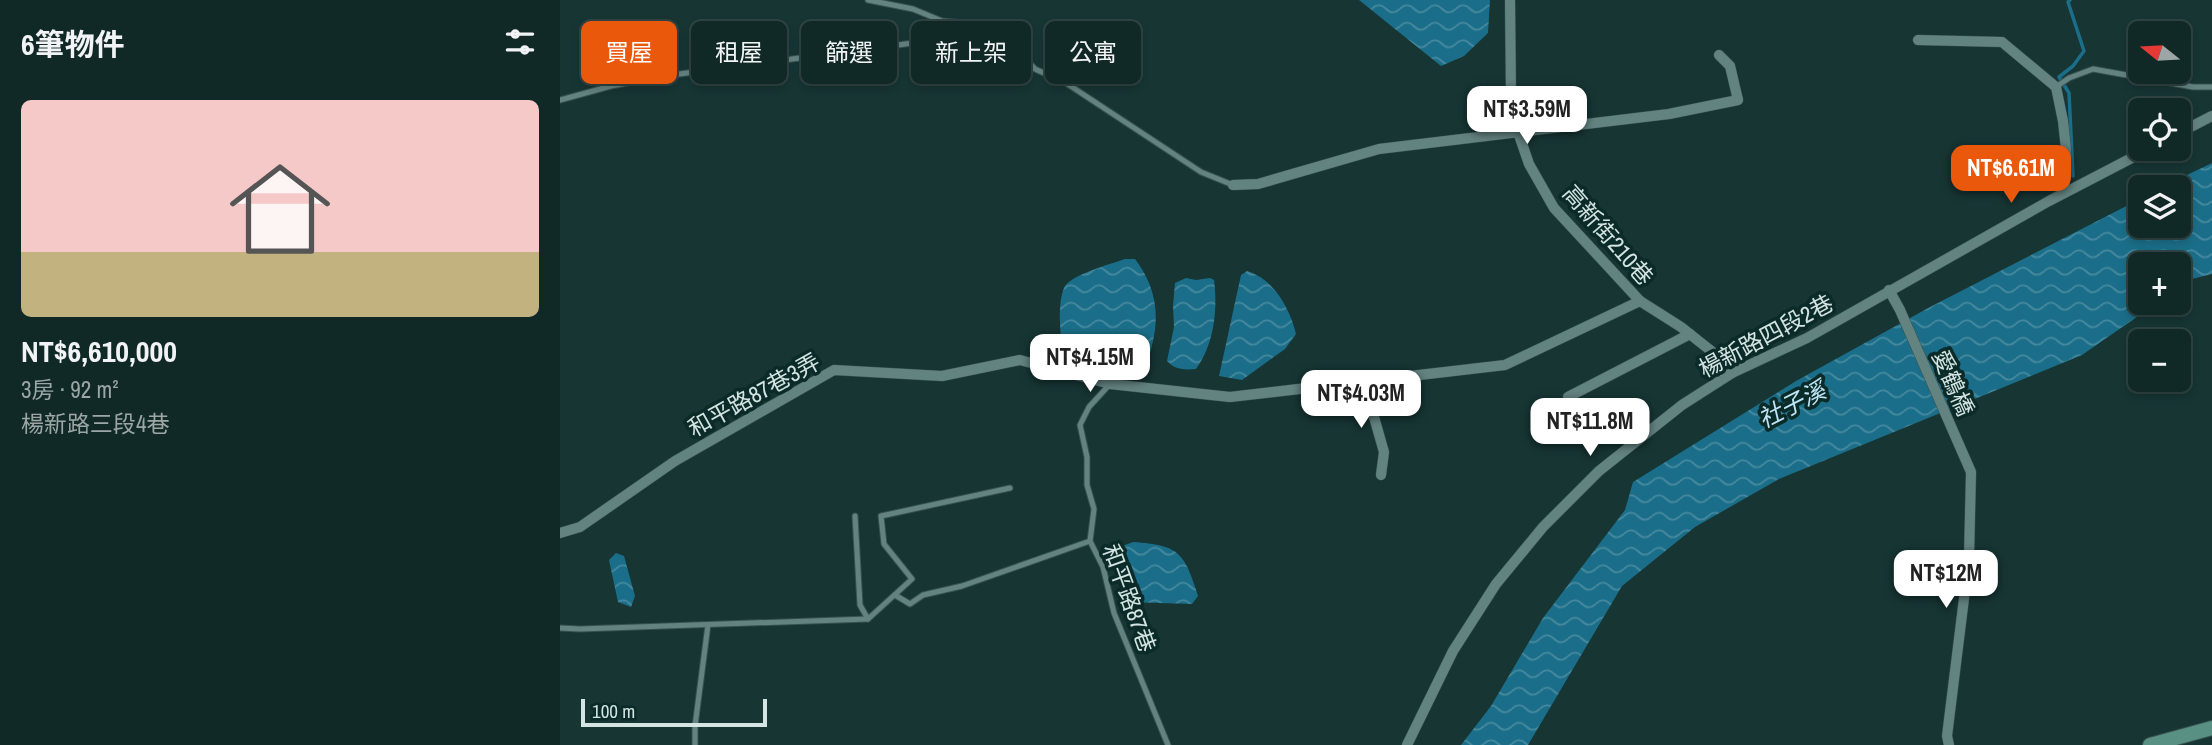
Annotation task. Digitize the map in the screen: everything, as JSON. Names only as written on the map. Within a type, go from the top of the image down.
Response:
[{"type":"main road","points":[[2150,745],[2212,728]]},
{"type":"street","name":"高新街210巷","points":[[1510,0],[1511,95],[1518,132],[1529,164],[1555,208],[1640,301],[1690,334],[1715,354],[1732,373]]},
{"type":"street","points":[[1918,40],[2002,42],[2056,88],[2066,149],[2064,193]]},
{"type":"street","points":[[1233,185],[1258,184],[1379,149],[1669,114],[1738,100],[1730,66],[1718,55]]},
{"type":"street","points":[[2191,127],[2212,116]]},
{"type":"street","name":"楊新路四段2巷","points":[[1407,745],[1453,651],[1496,584],[1543,527],[1599,471],[1682,405],[1732,373],[1807,338],[1889,290],[2128,160]]},
{"type":"street","name":"愛鶴橋","points":[[1889,290],[1971,472],[1969,558],[1952,684],[1947,736],[1949,745]]},
{"type":"street","name":"和平路87巷3弄","points":[[560,533],[580,527],[675,461],[834,370],[942,376],[1020,360],[1110,384],[1230,397],[1505,365],[1640,301]]},
{"type":"street","points":[[1568,397],[1690,334]]},
{"type":"street","points":[[1364,382],[1384,452],[1381,475]]},
{"type":"lane","points":[[868,0],[913,9],[942,21]]},
{"type":"lane","points":[[560,100],[611,86],[664,76],[911,43]]},
{"type":"lane","points":[[1031,65],[1066,83],[1201,172],[1233,185]]},
{"type":"lane","points":[[2056,88],[2069,78],[2093,69],[2212,88]]},
{"type":"lane","points":[[1090,541],[1094,509],[1087,485],[1087,457],[1080,425],[1083,416],[1110,384]]},
{"type":"lane","points":[[560,628],[868,620],[912,579],[884,544],[881,516],[1010,488]]},
{"type":"lane","points":[[855,516],[860,605],[868,620]]},
{"type":"lane","name":"和平路87巷","points":[[895,595],[909,604],[923,595],[961,586],[1090,541],[1103,566],[1114,613],[1168,745]]},
{"type":"lane","points":[[695,745],[708,625]]},
{"type":"water","points":[[1359,0],[1490,0],[1488,33],[1464,56],[1441,66]]},
{"type":"water","name":"社子溪","points":[[2212,163],[2212,274],[2191,280],[2191,252],[2128,252],[2128,315],[2140,315],[2082,355],[1779,479],[1695,527],[1622,586],[1528,745],[1461,745],[1491,706],[1543,618],[1625,510],[1633,482],[1796,381],[1930,307],[2128,205],[2128,238],[2191,238],[2191,175],[2187,175]]},
{"type":"water","points":[[1125,259],[1135,259],[1142,268],[1154,298],[1156,319],[1149,354],[1146,358],[1127,363],[1094,356],[1070,346],[1061,339],[1060,320],[1062,294],[1067,283],[1091,270]]},
{"type":"water","points":[[1247,271],[1257,275],[1273,288],[1290,315],[1296,334],[1285,349],[1242,380],[1219,376],[1241,275]]},
{"type":"water","points":[[1186,278],[1214,280],[1215,303],[1211,338],[1196,369],[1180,369],[1167,361],[1174,327],[1175,283]]},
{"type":"water","points":[[1133,542],[1161,546],[1178,554],[1189,570],[1198,596],[1192,604],[1126,602],[1112,563],[1112,550]]},
{"type":"water","points":[[616,553],[624,556],[635,596],[631,607],[618,602],[609,560]]},
{"type":"waterway","points":[[2070,0],[2068,2],[2084,51],[2073,66],[2059,77],[2069,93],[2073,176]]}]
